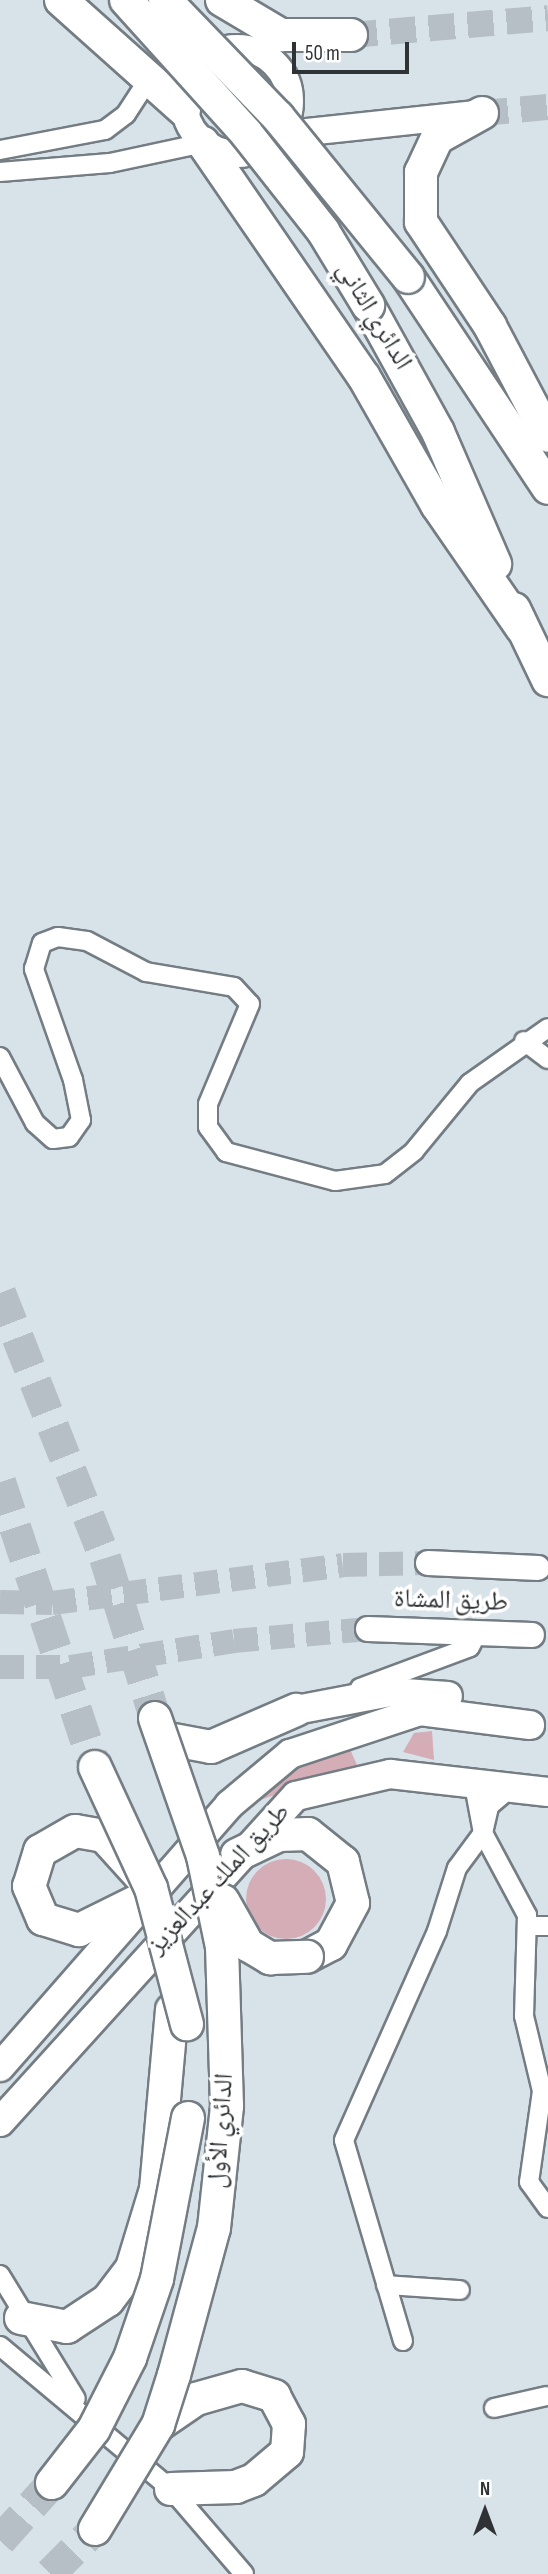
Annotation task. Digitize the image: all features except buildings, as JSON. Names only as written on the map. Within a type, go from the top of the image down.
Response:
[{"type":"highway","name":"الدائري الثاني","points":[[126,0],[246,133],[323,231],[368,305],[438,432],[522,628],[548,680]]},
{"type":"highway","name":"الدائري الثاني","points":[[165,0],[278,117],[408,277],[548,488]]},
{"type":"highway","points":[[222,0],[281,35],[351,35]]},
{"type":"highway","points":[[69,7],[147,82],[184,110]]},
{"type":"highway","points":[[482,113],[437,138],[421,172],[421,222],[490,326],[548,436]]},
{"type":"highway","points":[[204,143],[364,377],[437,505],[522,628]]},
{"type":"highway","name":"طريق الملك عبدالعزيز","points":[[0,2067],[229,1805],[290,1754],[420,1711],[530,1725],[501,1704],[430,1693],[343,1698]]},
{"type":"highway","points":[[296,1710],[343,1698]]},
{"type":"highway","name":"الدائري الأول","points":[[95,2529],[158,2425],[214,2228],[227,2106],[222,1947],[203,1856],[159,1728],[211,1747],[296,1710]]},
{"type":"highway","name":"الدائري الأول","points":[[52,2483],[94,2429],[130,2358],[158,2279],[188,2118],[179,2017],[168,1951],[153,1891],[95,1767]]},
{"type":"highway","name":"طريق الملك عبدالعزيز","points":[[0,2122],[237,1855],[296,1796],[390,1774],[473,1780],[548,1792]]},
{"type":"highway","points":[[75,1831],[93,1831],[113,1845],[153,1891],[79,1930],[43,1919],[29,1886],[40,1852],[75,1831]]},
{"type":"highway","points":[[203,1856],[248,1945],[270,1958],[307,1957],[331,1944],[353,1903],[343,1861],[308,1834],[279,1835],[237,1855]]},
{"type":"highway","points":[[21,2318],[67,2328],[108,2300],[132,2269],[156,2189],[179,2017]]},
{"type":"highway","points":[[158,2425],[196,2399],[223,2387],[257,2387],[284,2410],[291,2440],[278,2465],[254,2480],[236,2487],[171,2488]]},
{"type":"main road","points":[[351,35],[259,52],[226,49],[198,65],[189,78],[184,110],[204,143],[218,152],[251,153],[279,135],[482,113]]},
{"type":"main road","points":[[259,52],[278,67],[290,89],[291,105],[279,135]]},
{"type":"main road","name":"طريق المشاة","points":[[428,1563],[538,1568]]},
{"type":"main road","name":"طريق المشاة","points":[[368,1629],[532,1634]]},
{"type":"street","points":[[0,150],[105,130],[126,114],[147,82]]},
{"type":"street","points":[[0,172],[110,163],[204,143]]},
{"type":"street","points":[[0,1057],[36,1123],[53,1139],[69,1137],[81,1119],[73,1080],[34,969],[42,943],[58,937],[87,941],[146,972],[234,987],[250,1004],[208,1104],[208,1127],[226,1152],[335,1181],[385,1174],[414,1151],[470,1083],[524,1041],[548,1028]]},
{"type":"street","points":[[524,1041],[548,1059]]},
{"type":"street","points":[[343,1698],[470,1647],[478,1631]]},
{"type":"street","points":[[473,1780],[483,1833],[529,1926],[524,2016],[542,2067],[542,2091],[529,2182],[548,2208]]},
{"type":"street","points":[[403,2341],[400,2312],[386,2284],[344,2140],[437,1931],[457,1868],[483,1833],[489,1806],[515,1785]]},
{"type":"street","points":[[529,1926],[548,1926]]},
{"type":"street","points":[[0,2275],[21,2318],[84,2410]]},
{"type":"street","points":[[386,2284],[460,2290]]},
{"type":"street","points":[[0,2346],[84,2410],[171,2488],[244,2574]]},
{"type":"street","points":[[494,2408],[547,2396]]},
{"type":"shaded area","points":[[432,1731],[434,1760],[403,1752],[414,1733]]},
{"type":"shaded area","points":[[349,1747],[357,1765],[255,1802],[301,1766]]},
{"type":"shaded area","points":[[286,1859],[301,1862],[314,1871],[323,1884],[326,1899],[323,1914],[314,1927],[301,1936],[286,1939],[271,1936],[258,1927],[249,1914],[246,1899],[249,1884],[258,1871],[271,1862]]},
{"type":"tunnel","points":[[351,35],[548,18]]},
{"type":"tunnel","points":[[482,113],[548,107]]},
{"type":"tunnel","points":[[0,1293],[105,1558],[155,1718]]},
{"type":"tunnel","points":[[0,1482],[95,1767]]},
{"type":"tunnel","points":[[0,1602],[52,1603],[343,1565],[428,1563]]},
{"type":"tunnel","points":[[0,1667],[70,1667],[234,1641],[368,1629]]},
{"type":"tunnel","points":[[0,2541],[52,2483]]},
{"type":"tunnel","points":[[50,2574],[95,2529]]}]
